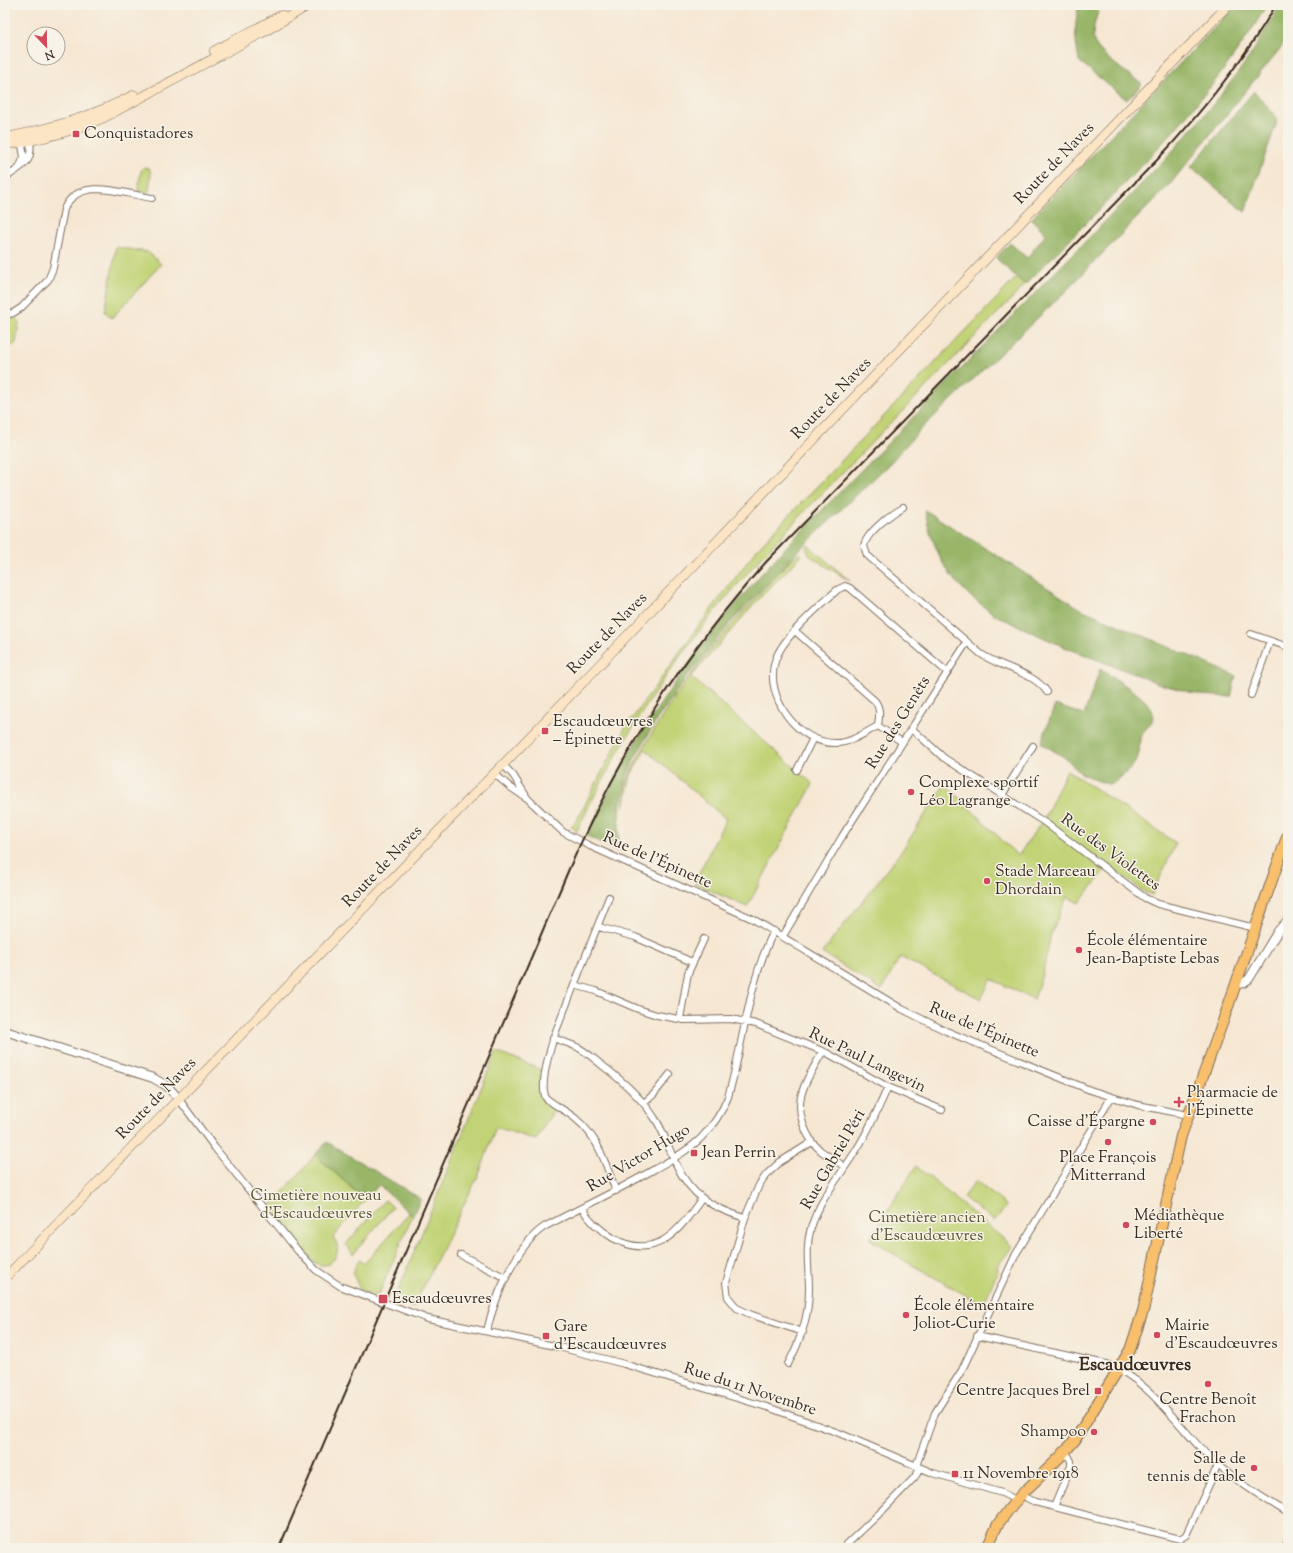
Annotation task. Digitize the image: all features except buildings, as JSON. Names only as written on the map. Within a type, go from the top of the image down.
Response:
[{"type":"main road","points":[[5,138],[25,138],[56,134],[87,125],[110,114],[261,25],[303,5]]},
{"type":"main road","points":[[150,90],[269,29],[309,5]]},
{"type":"main road","name":"Route de Naves","points":[[5,1278],[178,1098],[495,774],[1228,5]]},
{"type":"main road","points":[[5,145],[25,138]]},
{"type":"main road","points":[[987,1548],[998,1524],[1019,1497],[1066,1452],[1080,1434],[1130,1350],[1142,1318],[1178,1149],[1188,1115],[1236,985],[1288,834]]},
{"type":"street","points":[[20,167],[24,157],[25,138]]},
{"type":"street","points":[[5,178],[27,162],[30,157],[25,138]]},
{"type":"street","points":[[5,315],[20,308],[48,280],[53,268],[62,214],[68,201],[74,195],[84,190],[94,188],[152,198]]},
{"type":"street","points":[[903,506],[887,517],[866,541],[864,546],[865,552],[967,642],[989,659],[1039,682],[1047,692]]},
{"type":"street","points":[[878,726],[855,739],[845,742],[831,743],[814,738],[797,726],[786,713],[778,699],[773,685],[776,658],[781,649],[796,631],[837,590],[845,586],[850,588],[947,672]]},
{"type":"street","points":[[796,631],[875,701],[879,706],[880,712],[878,726]]},
{"type":"street","points":[[1251,634],[1288,647]]},
{"type":"street","points":[[1251,695],[1270,641]]},
{"type":"street","name":"Rue des Genêts","points":[[784,936],[843,835],[910,728],[967,642]]},
{"type":"street","points":[[878,726],[902,742]]},
{"type":"street","name":"Rue des Violettes","points":[[910,728],[944,758],[1044,822],[1142,896],[1149,900],[1197,914],[1255,928]]},
{"type":"street","points":[[797,770],[814,738]]},
{"type":"street","points":[[1002,795],[1033,746]]},
{"type":"street","name":"Rue de l'Épinette","points":[[503,765],[513,775],[528,799]]},
{"type":"street","name":"Rue de l'Épinette","points":[[495,774],[510,787],[528,799],[560,830],[573,838],[746,915],[784,936],[883,998],[939,1028],[1111,1098],[1164,1111],[1188,1115]]},
{"type":"street","points":[[609,897],[553,1038],[543,1085],[544,1092],[548,1100],[566,1110],[580,1121],[592,1137],[604,1157],[616,1191]]},
{"type":"street","points":[[1236,985],[1249,979],[1278,931],[1288,920]]},
{"type":"street","points":[[598,927],[635,937],[692,962]]},
{"type":"street","name":"Rue Victor Hugo","points":[[487,1331],[492,1313],[506,1278],[524,1246],[534,1234],[544,1227],[616,1191],[673,1158],[701,1138],[710,1128],[721,1112],[730,1090],[745,1021],[756,980],[767,946],[774,931]]},
{"type":"street","points":[[680,1019],[685,984],[692,962],[704,939]]},
{"type":"street","name":"Rue Paul Langevin","points":[[574,985],[596,991],[651,1014],[680,1019],[726,1019],[745,1021],[823,1050],[888,1087],[942,1110]]},
{"type":"street","points":[[5,1031],[153,1078],[167,1086],[178,1098]]},
{"type":"street","points":[[553,1038],[585,1052],[630,1088],[644,1103],[660,1127],[684,1180],[702,1198],[721,1210],[745,1218]]},
{"type":"street","points":[[823,1050],[804,1084],[800,1099],[802,1121],[812,1142],[821,1151],[845,1167]]},
{"type":"street","points":[[644,1103],[654,1094],[670,1074]]},
{"type":"street","name":"Rue Gabriel Péri","points":[[788,1364],[803,1332],[806,1319],[809,1299],[807,1254],[810,1229],[820,1206],[867,1132],[888,1087]]},
{"type":"street","name":"Rue du 11 Novembre","points":[[178,1098],[215,1148],[292,1244],[324,1277],[346,1288],[428,1319],[559,1347],[624,1364],[770,1408],[839,1433],[940,1476],[1180,1540],[1186,1535],[1218,1465]]},
{"type":"street","points":[[843,1548],[914,1478],[919,1467],[935,1413],[962,1370],[1016,1254],[1111,1098]]},
{"type":"street","points":[[803,1332],[747,1313],[733,1304],[728,1297],[726,1279],[745,1218],[756,1191],[766,1175],[780,1162],[812,1142]]},
{"type":"street","points":[[582,1208],[592,1223],[613,1238],[630,1245],[648,1246],[663,1241],[675,1233],[686,1221],[702,1198]]},
{"type":"street","points":[[462,1255],[506,1278]]},
{"type":"street","points":[[977,1336],[1106,1364],[1119,1369],[1131,1376],[1152,1395],[1205,1453],[1218,1465],[1288,1513]]},
{"type":"street","points":[[1054,1507],[1071,1466],[1071,1461],[1066,1452]]},
{"type":"street","points":[[1286,1548],[1288,1538]]},
{"type":"green space","points":[[1079,5],[1101,5],[1094,28],[1094,41],[1108,58],[1142,84],[1127,100],[1079,61],[1076,19]]},
{"type":"green space","points":[[1236,5],[1267,5],[1215,82],[1185,117],[1122,186],[1025,285],[996,258],[1010,243],[1027,258],[1046,234],[1031,219]]},
{"type":"green space","points":[[1280,5],[1288,5],[1288,36],[1279,50],[1171,183],[1067,290],[921,429],[889,464],[795,554],[729,624],[688,675],[657,719],[634,759],[627,776],[621,802],[619,821],[619,851],[587,836],[611,787],[644,729],[682,674],[743,595],[788,545],[1131,195],[1179,144],[1239,72]]},
{"type":"green space","points":[[1254,91],[1278,119],[1245,212],[1191,167]]},
{"type":"green space","points":[[144,167],[149,168],[151,173],[149,191],[147,193],[139,191],[138,189],[141,171]]},
{"type":"green space","points":[[116,247],[148,252],[161,264],[112,318],[105,312]]},
{"type":"green space","points":[[1017,277],[1025,285],[786,531],[736,586],[704,625],[651,698],[619,750],[590,803],[577,831],[571,826],[577,820],[627,724],[758,548]]},
{"type":"green space","points":[[13,318],[17,319],[19,323],[16,343],[11,346],[6,344],[5,341],[9,320]]},
{"type":"green space","points":[[925,510],[1081,609],[1236,676],[1231,697],[1201,695],[1163,685],[1062,646],[995,615],[969,595],[952,577],[941,560],[930,533]]},
{"type":"green space","points":[[808,545],[850,581],[810,556],[806,548]]},
{"type":"green space","points":[[798,554],[802,555],[753,605],[691,677],[813,784],[747,907],[694,883],[726,819],[645,749],[631,775],[624,808],[625,790],[631,772],[643,748],[688,679],[717,641],[785,565]]},
{"type":"green space","points":[[1100,669],[1139,696],[1151,708],[1153,714],[1151,723],[1141,735],[1139,753],[1135,763],[1111,785],[1080,773],[1067,759],[1041,743],[1055,705],[1084,715]]},
{"type":"green space","name":"Stade Marceau Dhordain","points":[[1067,770],[1176,843],[1152,895],[1143,891],[1109,866],[1079,903],[1067,897],[1051,934],[1043,972],[1034,999],[991,979],[981,999],[900,957],[882,990],[822,953],[903,849],[945,784],[1018,856],[1045,817]]},
{"type":"green space","points":[[496,1052],[542,1070],[539,1088],[541,1096],[555,1108],[536,1140],[496,1127],[480,1172],[414,1308],[394,1301]]},
{"type":"green space","points":[[327,1142],[421,1199],[413,1215],[379,1185],[365,1200],[315,1155]]},
{"type":"green space","name":"Cimetière nouveau d'Escaudœuvres","points":[[315,1155],[365,1200],[333,1237],[337,1249],[336,1255],[334,1260],[325,1265],[319,1265],[314,1262],[270,1207]]},
{"type":"green space","name":"Cimetière ancien d'Escaudœuvres","points":[[916,1166],[1012,1246],[997,1267],[998,1271],[983,1305],[900,1258],[870,1239]]},
{"type":"green space","points":[[976,1181],[1007,1206],[994,1221],[963,1197]]},
{"type":"green space","points":[[385,1200],[393,1207],[353,1254],[346,1244]]},
{"type":"green space","points":[[409,1213],[413,1215],[378,1296],[361,1291],[354,1275],[357,1264],[360,1260],[364,1264]]},
{"type":"railway","points":[[279,1548],[569,869],[610,785],[632,745],[656,707],[681,669],[708,633],[767,561],[1174,142],[1206,105],[1236,66],[1276,5]]},
{"type":"place","name":"Conquistadores","points":[[76,134]]},
{"type":"place","name":"Escaudœuvres – Épinette","points":[[545,731]]},
{"type":"place","name":"Complexe sportif Léo Lagrange","points":[[911,792]]},
{"type":"place","name":"Stade Marceau Dhordain","points":[[987,881]]},
{"type":"place","name":"École élémentaire Jean-Baptiste Lebas","points":[[1079,950]]},
{"type":"place","name":"Pharmacie de l'Épinette","points":[[1179,1102]]},
{"type":"place","name":"Caisse d'Épargne","points":[[1153,1122]]},
{"type":"place","name":"Place François Mitterrand","points":[[1108,1142]]},
{"type":"place","name":"Jean Perrin","points":[[694,1153]]},
{"type":"place","name":"Médiathèque Liberté","points":[[1126,1225]]},
{"type":"place","name":"Escaudœuvres","points":[[383,1299]]},
{"type":"place","name":"École élémentaire Joliot-Curie","points":[[906,1315]]},
{"type":"place","name":"Mairie d'Escaudœuvres","points":[[1157,1335]]},
{"type":"place","name":"Gare d'Escaudœuvres","points":[[546,1336]]},
{"type":"place","name":"Centre Benoît Frachon","points":[[1208,1384]]},
{"type":"place","name":"Centre Jacques Brel","points":[[1098,1391]]},
{"type":"place","name":"Shampoo","points":[[1094,1432]]},
{"type":"place","name":"Salle de tennis de table","points":[[1254,1468]]},
{"type":"place","name":"11 Novembre 1918","points":[[955,1474]]},
{"type":"district","name":"Escaudœuvres","points":[[1135,1366]]}]
